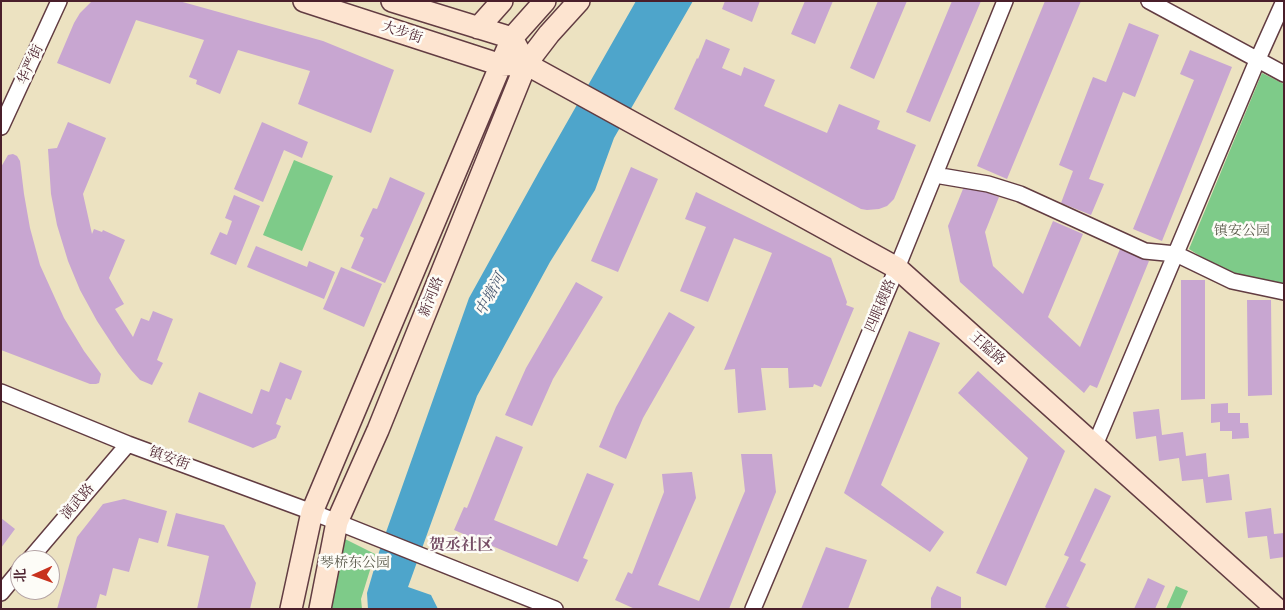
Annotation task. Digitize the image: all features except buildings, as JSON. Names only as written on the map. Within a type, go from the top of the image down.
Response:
[{"type":"main road","name":"大步街","points":[[304,1],[501,65]]},
{"type":"main road","name":"大步街","points":[[392,1],[512,38]]},
{"type":"main road","points":[[478,28],[502,1]]},
{"type":"main road","name":"新河路","points":[[291,609],[312,512],[512,38],[545,1]]},
{"type":"main road","name":"新河路","points":[[320,609],[337,522],[378,430],[526,64],[578,1]]},
{"type":"main road","points":[[501,65],[526,64],[512,38]]},
{"type":"main road","name":"王隘路","points":[[526,64],[897,268],[1278,609]]},
{"type":"street","name":"华严街","points":[[3,120],[59,1]]},
{"type":"street","name":"四眼碶路","points":[[752,609],[897,268],[1005,1]]},
{"type":"street","points":[[1149,1],[1284,74]]},
{"type":"street","points":[[1095,445],[1284,1]]},
{"type":"street","points":[[934,175],[988,184],[1020,194],[1145,251],[1176,254],[1232,280],[1284,292]]},
{"type":"street","name":"镇安街","points":[[1,392],[128,444],[312,512],[555,609]]},
{"type":"street","name":"演武路","points":[[38,550],[128,444]]},
{"type":"street","points":[[1,593],[10,582]]},
{"type":"green space","name":"镇安公园","points":[[1262,73],[1284,84],[1284,286],[1231,276],[1189,249]]},
{"type":"green space","points":[[294,160],[333,176],[302,251],[263,235]]},
{"type":"green space","name":"琴桥东公园","points":[[343,538],[375,554],[361,599],[362,609],[329,609]]},
{"type":"green space","points":[[1176,586],[1188,591],[1180,609],[1166,609]]},
{"type":"water","name":"中塘河","points":[[636,1],[693,1],[614,138],[595,190],[550,262],[477,396],[408,587],[431,595],[438,609],[368,609],[367,593],[379,552],[469,298]]},
{"type":"district","name":"贺丞社区","points":[[461,546]]}]
